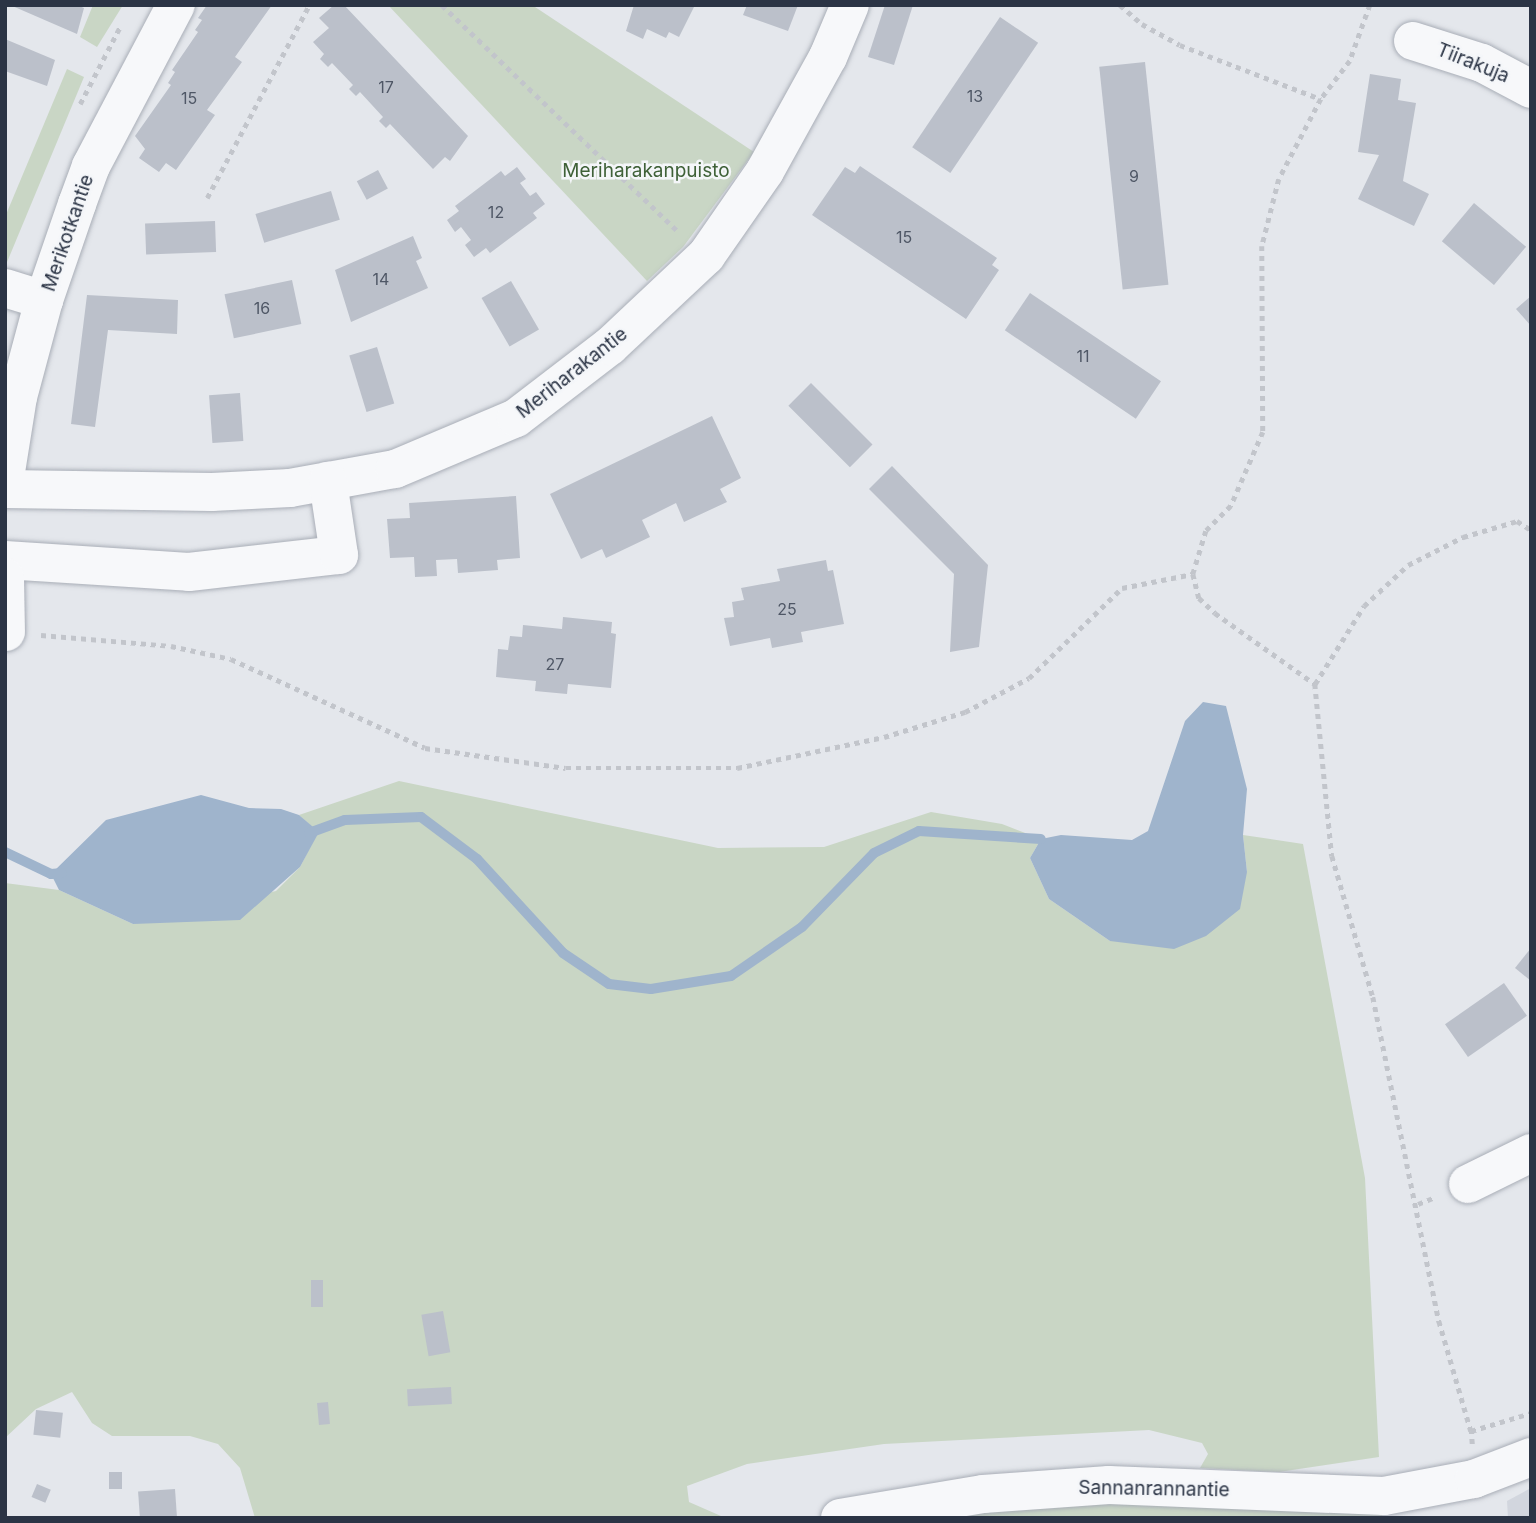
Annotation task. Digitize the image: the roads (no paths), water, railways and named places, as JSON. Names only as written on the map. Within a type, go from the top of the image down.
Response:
[{"type":"street","name":"Merikotkantie","points":[[5,478],[18,397],[44,300],[91,166],[176,5]]},
{"type":"street","name":"Meriharakantie","points":[[5,489],[212,492],[328,481],[395,469],[516,418],[610,346],[706,256],[765,171],[828,57],[850,5]]},
{"type":"street","name":"Tiirakuja","points":[[1413,41],[1482,63],[1531,89]]},
{"type":"street","points":[[5,288],[44,300]]},
{"type":"street","points":[[5,560],[189,572],[339,555],[328,481]]},
{"type":"street","points":[[5,577],[6,632]]},
{"type":"street","points":[[1468,1184],[1531,1153]]},
{"type":"street","name":"Sannanrannantie","points":[[840,1518],[983,1494],[1109,1485],[1384,1496],[1427,1502],[1474,1479],[1531,1457]]},
{"type":"water","points":[[1203,702],[1226,706],[1247,789],[1243,835],[1247,872],[1240,909],[1206,936],[1174,949],[1110,941],[1049,899],[1030,858],[1041,839],[1061,835],[1132,840],[1148,831],[1185,721]]},
{"type":"water","points":[[201,795],[249,808],[281,809],[299,815],[319,832],[300,867],[240,920],[133,924],[59,890],[51,874],[106,820]]},
{"type":"waterway","points":[[309,833],[345,820],[421,817],[477,859],[563,953],[609,984],[651,989],[731,976],[802,927],[874,853],[919,831],[1041,839]]},
{"type":"waterway","points":[[5,852],[51,874],[62,873]]},
{"type":"park label","name":"Meriharakanpuisto","points":[[646,171]]}]
